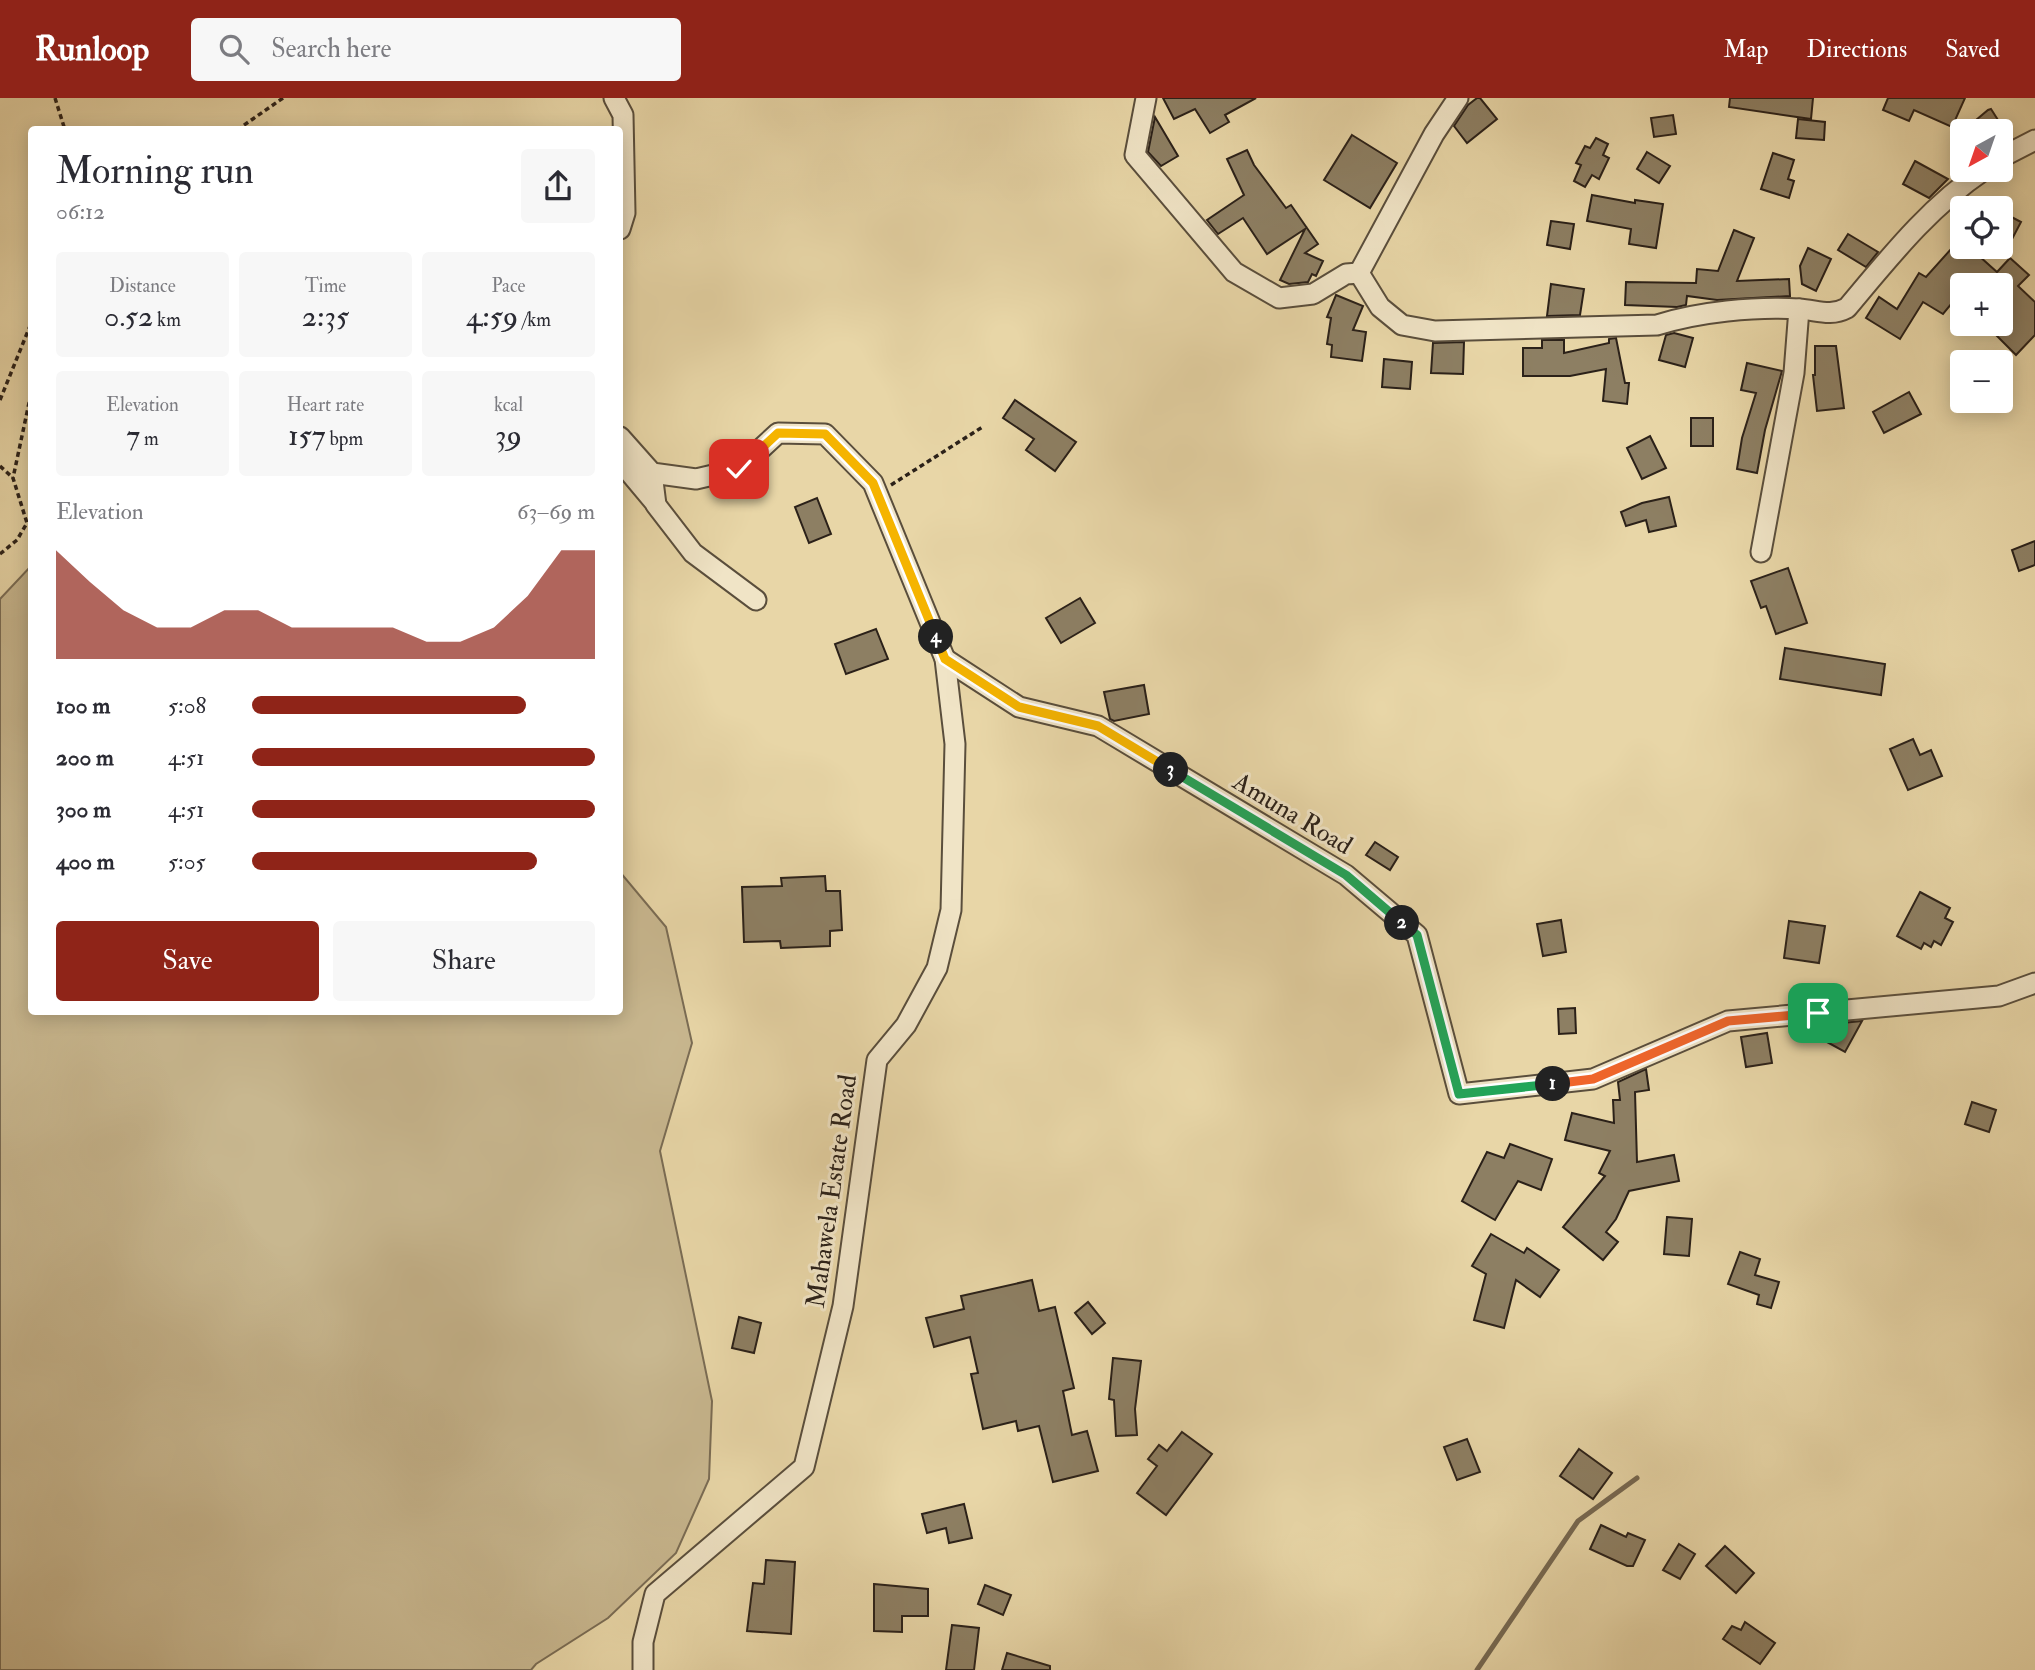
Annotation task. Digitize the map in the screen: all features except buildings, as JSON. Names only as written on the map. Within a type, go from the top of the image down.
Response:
[{"type":"street","points":[[614,98],[623,115],[623,219]]},
{"type":"street","points":[[1145,98],[1135,155],[1234,272],[1279,298],[1313,294],[1346,274],[1359,273]]},
{"type":"street","points":[[1359,273],[1434,134],[1458,98]]},
{"type":"street","points":[[2013,151],[2035,140]]},
{"type":"street","points":[[1359,273],[1380,307],[1402,325],[1435,331],[1657,325],[1692,314],[1799,309],[1835,314],[1847,308],[1917,225],[1967,182]]},
{"type":"street","points":[[1761,552],[1794,373],[1799,309]]},
{"type":"street","name":"Mahawela Estate Road","points":[[643,1670],[643,1642],[655,1594],[804,1467],[843,1306],[877,1060],[905,1025],[937,968],[951,910],[956,744],[945,659],[873,483],[825,434],[778,433],[739,469],[696,480],[652,473]]},
{"type":"street","points":[[623,440],[652,473],[656,505]]},
{"type":"street","points":[[623,465],[693,553],[756,600]]},
{"type":"street","name":"Amuna Road","points":[[945,659],[1019,707],[1098,726],[1346,875],[1417,935],[1459,1094],[1593,1079],[1728,1021],[1999,996],[2035,983]]},
{"type":"path","points":[[55,98],[64,126]]},
{"type":"path","points":[[243,126],[283,98]]},
{"type":"path","points":[[0,400],[28,331]]},
{"type":"path","points":[[0,554],[17,540],[27,523],[13,478],[28,408]]},
{"type":"path","points":[[877,494],[984,426]]},
{"type":"path","points":[[0,466],[13,478]]},
{"type":"shaded area","points":[[28,569],[28,1015],[623,1015],[623,876],[666,927],[692,1043],[660,1151],[712,1401],[709,1479],[676,1553],[608,1618],[536,1664],[531,1670],[0,1670],[0,599]]},
{"type":"waterway","points":[[1477,1670],[1578,1521],[1637,1478]]},
{"type":"route","points":[[739,469],[778,433],[825,434],[873,483],[945,659],[1019,707],[1098,726],[1346,875],[1417,935],[1459,1094],[1593,1079],[1728,1021],[1818,1013]]}]
